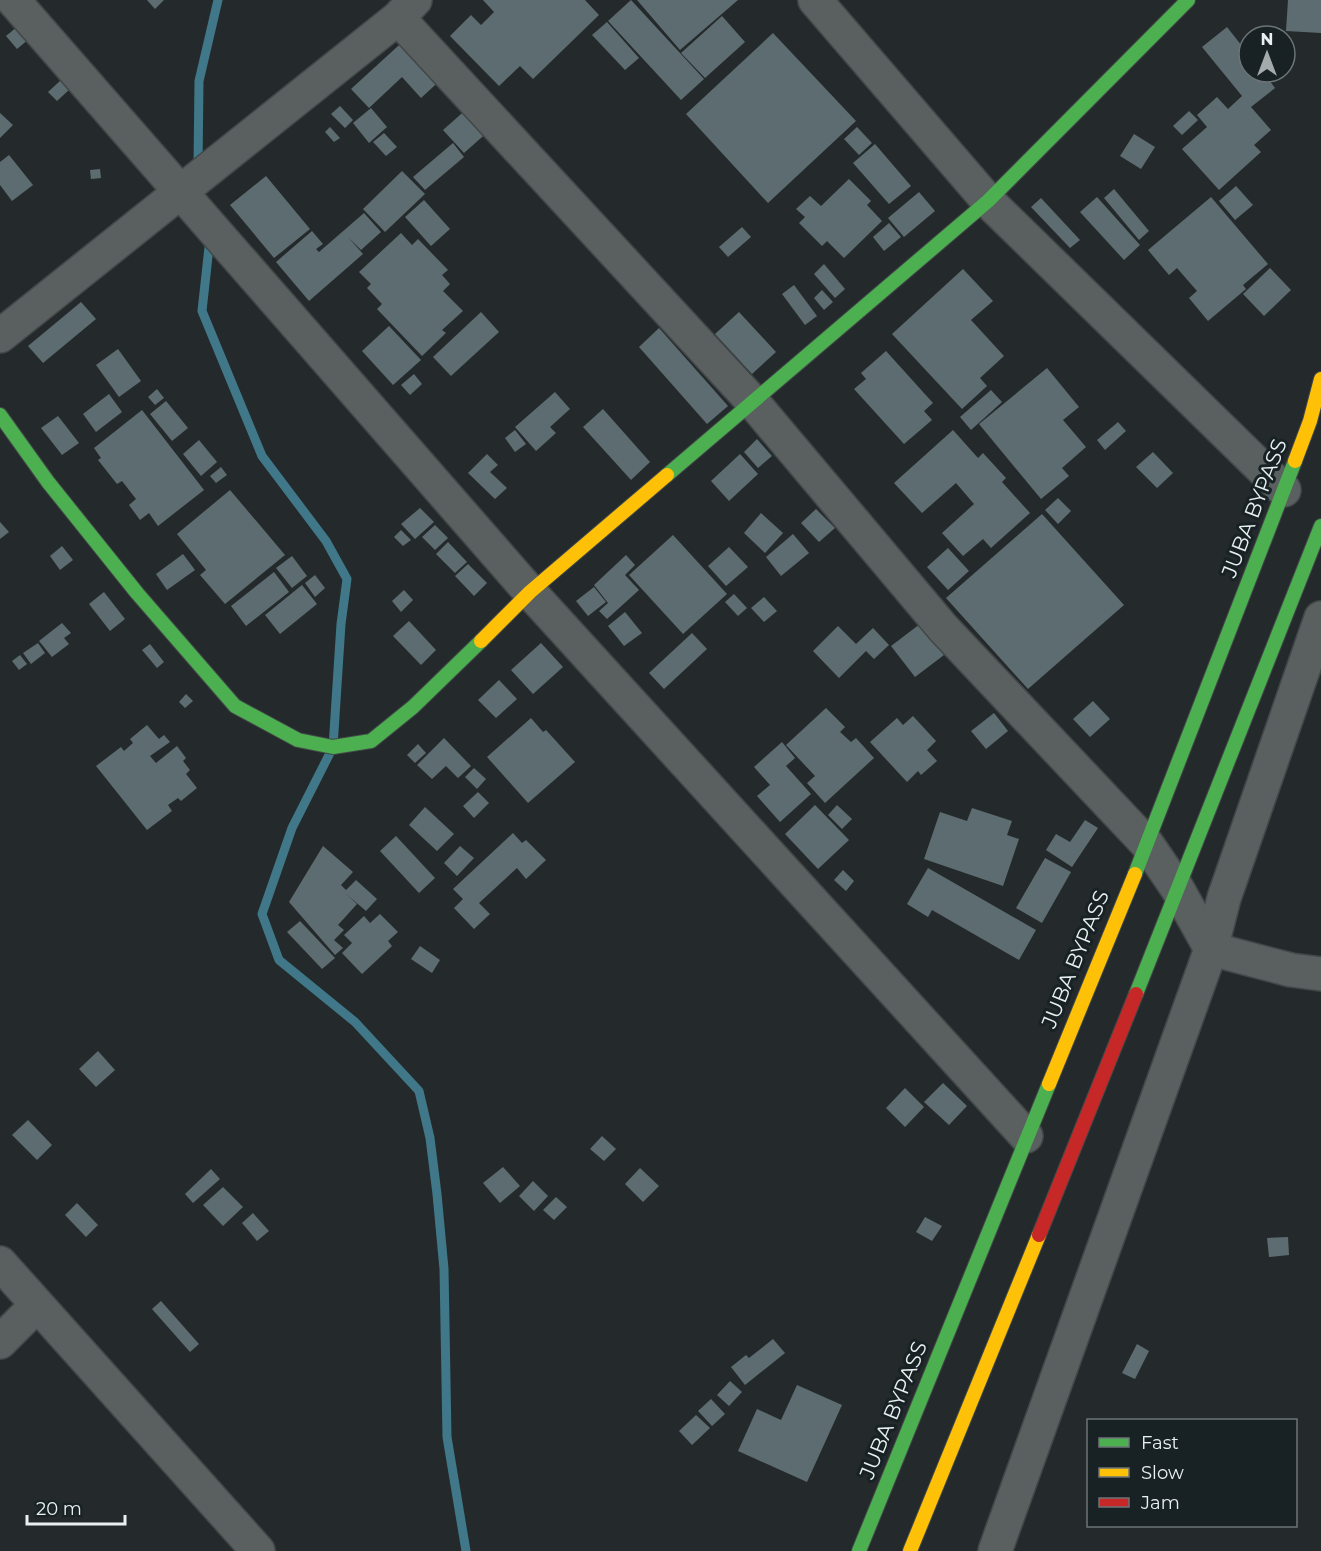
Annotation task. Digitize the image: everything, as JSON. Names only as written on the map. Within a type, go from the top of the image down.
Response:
[{"type":"main road","points":[[0,415],[48,482],[137,593],[235,706],[298,740],[333,747],[371,741],[413,706],[530,592],[988,201],[1188,0]]},
{"type":"main road","name":"JUBA BYPASS","points":[[859,1551],[1026,1136],[1147,844],[1310,421],[1321,379]]},
{"type":"main road","points":[[910,1551],[1094,1100],[1321,527]]},
{"type":"street","points":[[13,0],[530,592],[1026,1136]]},
{"type":"street","points":[[814,0],[988,201],[1284,490]]},
{"type":"street","points":[[0,336],[181,193],[198,176],[406,9],[752,401],[943,628],[1147,844],[1177,888],[1211,949],[1291,970],[1321,974]]},
{"type":"street","points":[[1321,527],[1321,540]]},
{"type":"street","points":[[995,1551],[1211,949],[1224,897],[1321,618]]},
{"type":"street","points":[[0,1263],[258,1551]]},
{"type":"street","points":[[0,1342],[37,1305]]},
{"type":"building","points":[[147,0],[164,0],[155,9]]},
{"type":"building","points":[[483,0],[585,0],[599,15],[533,79],[520,66],[499,86],[450,36],[471,15],[481,25],[494,12]]},
{"type":"building","points":[[631,0],[704,79],[681,100],[608,21]]},
{"type":"building","points":[[637,0],[738,0],[680,50]]},
{"type":"building","points":[[1288,0],[1321,0],[1321,33],[1297,32],[1297,24],[1286,24]]},
{"type":"building","points":[[722,16],[745,42],[705,78],[681,53]]},
{"type":"building","points":[[607,22],[639,58],[625,70],[592,35]]},
{"type":"building","points":[[18,26],[29,39],[17,49],[6,36]]},
{"type":"building","points":[[1227,27],[1237,40],[1237,84],[1272,84],[1275,88],[1251,107],[1271,130],[1254,145],[1261,152],[1219,190],[1182,149],[1207,127],[1197,115],[1217,97],[1228,109],[1242,96],[1202,47]]},
{"type":"building","points":[[773,33],[856,121],[768,203],[686,114]]},
{"type":"building","points":[[409,36],[446,75],[421,98],[402,77],[369,108],[351,89]]},
{"type":"building","points":[[61,80],[70,89],[57,101],[48,92]]},
{"type":"building","points":[[340,106],[353,120],[345,128],[331,114]]},
{"type":"building","points":[[469,107],[490,130],[464,153],[443,130]]},
{"type":"building","points":[[371,108],[387,127],[369,143],[353,123]]},
{"type":"building","points":[[1189,111],[1198,120],[1182,135],[1173,126]]},
{"type":"building","points":[[0,113],[13,125],[0,138]]},
{"type":"building","points":[[330,127],[340,138],[334,142],[325,132]]},
{"type":"building","points":[[857,127],[872,143],[859,155],[844,139]]},
{"type":"building","points":[[384,133],[397,147],[386,156],[373,142]]},
{"type":"building","points":[[1134,134],[1155,147],[1141,169],[1120,156]]},
{"type":"building","points":[[453,143],[464,157],[425,190],[413,177]]},
{"type":"building","points":[[875,144],[911,186],[889,204],[853,163]]},
{"type":"building","points":[[9,155],[33,185],[12,201],[0,185],[0,162]]},
{"type":"building","points":[[100,169],[101,178],[91,179],[90,170]]},
{"type":"building","points":[[402,171],[425,194],[385,232],[363,209]]},
{"type":"building","points":[[266,176],[310,229],[274,258],[230,205]]},
{"type":"building","points":[[849,179],[871,201],[867,205],[882,221],[844,258],[827,241],[822,246],[799,223],[805,217],[796,209],[810,196],[821,206]]},
{"type":"building","points":[[1236,186],[1253,205],[1235,220],[1219,201]]},
{"type":"building","points":[[1114,189],[1149,231],[1139,240],[1104,198]]},
{"type":"building","points":[[919,192],[935,211],[904,237],[888,218]]},
{"type":"building","points":[[1097,197],[1140,245],[1124,260],[1080,212]]},
{"type":"building","points":[[1211,197],[1268,264],[1243,285],[1246,289],[1208,321],[1189,298],[1197,291],[1177,268],[1169,275],[1148,250]]},
{"type":"building","points":[[1041,198],[1080,240],[1070,248],[1031,207]]},
{"type":"building","points":[[424,200],[450,229],[431,246],[405,217]]},
{"type":"building","points":[[364,213],[381,232],[361,250],[348,237],[363,254],[309,301],[276,262],[312,231],[323,244],[316,249],[319,252]]},
{"type":"building","points":[[889,223],[901,237],[884,251],[873,237]]},
{"type":"building","points":[[742,227],[751,237],[728,257],[719,247]]},
{"type":"building","points":[[401,233],[412,245],[418,239],[448,270],[442,275],[450,284],[443,291],[463,311],[442,330],[446,333],[422,356],[377,309],[382,304],[367,288],[371,284],[359,272]]},
{"type":"building","points":[[824,264],[845,289],[835,298],[814,274]]},
{"type":"building","points":[[1270,268],[1291,290],[1264,316],[1243,294]]},
{"type":"building","points":[[963,269],[993,301],[971,320],[1004,356],[980,378],[987,386],[962,409],[892,334]]},
{"type":"building","points":[[794,285],[817,316],[805,325],[782,294]]},
{"type":"building","points":[[822,290],[833,302],[824,310],[814,298]]},
{"type":"building","points":[[81,302],[96,319],[43,363],[28,346]]},
{"type":"building","points":[[481,312],[499,332],[451,376],[433,357]]},
{"type":"building","points":[[739,312],[776,352],[752,374],[715,334]]},
{"type":"building","points":[[389,326],[421,360],[393,385],[362,351]]},
{"type":"building","points":[[659,328],[728,406],[707,424],[639,347]]},
{"type":"building","points":[[118,349],[141,381],[119,397],[96,365]]},
{"type":"building","points":[[886,351],[933,403],[924,411],[932,420],[904,444],[854,389],[866,379],[861,373]]},
{"type":"building","points":[[1047,368],[1079,407],[1063,420],[1086,447],[1062,468],[1069,476],[1041,499],[979,424]]},
{"type":"building","points":[[414,374],[422,384],[410,395],[401,385]]},
{"type":"building","points":[[157,389],[164,398],[155,405],[148,397]]},
{"type":"building","points":[[991,390],[1002,402],[971,430],[960,417]]},
{"type":"building","points":[[555,392],[570,409],[550,427],[556,433],[536,451],[515,427]]},
{"type":"building","points":[[109,394],[122,412],[96,432],[83,414]]},
{"type":"building","points":[[166,401],[188,428],[172,441],[150,414]]},
{"type":"building","points":[[603,409],[650,462],[631,480],[583,427]]},
{"type":"building","points":[[142,410],[204,490],[158,526],[149,513],[140,520],[129,505],[136,499],[122,481],[117,484],[98,460],[101,458],[94,448]]},
{"type":"building","points":[[58,416],[79,443],[62,455],[41,428]]},
{"type":"building","points":[[1118,422],[1126,431],[1105,450],[1097,440]]},
{"type":"building","points":[[515,430],[526,444],[515,452],[505,438]]},
{"type":"building","points":[[953,430],[978,458],[983,453],[1006,478],[1002,482],[1030,513],[991,548],[983,539],[963,556],[942,533],[974,504],[956,483],[922,513],[894,483]]},
{"type":"building","points":[[757,439],[772,456],[758,468],[744,452]]},
{"type":"building","points":[[199,440],[217,462],[201,476],[183,454]]},
{"type":"building","points":[[1153,452],[1173,473],[1157,488],[1136,467]]},
{"type":"building","points":[[487,454],[498,465],[490,472],[507,488],[495,499],[468,473]]},
{"type":"building","points":[[740,454],[758,474],[729,501],[711,481]]},
{"type":"building","points":[[221,467],[227,475],[216,483],[210,476]]},
{"type":"building","points":[[230,490],[285,555],[225,604],[200,575],[206,570],[177,534]]},
{"type":"building","points":[[1058,498],[1071,511],[1058,524],[1045,510]]},
{"type":"building","points":[[420,508],[434,522],[415,539],[401,524]]},
{"type":"building","points":[[816,509],[835,528],[819,542],[801,523]]},
{"type":"building","points":[[761,513],[783,533],[765,553],[744,533]]},
{"type":"building","points":[[1042,514],[1124,605],[1028,689],[946,598]]},
{"type":"building","points":[[0,522],[9,532],[0,539]]},
{"type":"building","points":[[435,525],[448,538],[435,550],[422,537]]},
{"type":"building","points":[[401,530],[411,540],[403,546],[394,537]]},
{"type":"building","points":[[793,534],[809,553],[781,576],[766,557]]},
{"type":"building","points":[[673,535],[727,594],[683,634],[629,575]]},
{"type":"building","points":[[448,542],[467,562],[455,573],[436,554]]},
{"type":"building","points":[[62,546],[73,560],[60,570],[50,556]]},
{"type":"building","points":[[729,547],[748,567],[726,586],[708,566]]},
{"type":"building","points":[[948,548],[969,571],[948,590],[927,567]]},
{"type":"building","points":[[183,554],[195,570],[167,590],[156,574]]},
{"type":"building","points":[[626,555],[635,565],[625,575],[639,590],[607,619],[599,611],[608,603],[594,585]]},
{"type":"building","points":[[292,556],[307,576],[292,588],[276,568]]},
{"type":"building","points":[[468,564],[487,583],[474,596],[455,576]]},
{"type":"building","points":[[274,572],[289,592],[246,626],[231,606]]},
{"type":"building","points":[[315,575],[325,588],[315,597],[305,583]]},
{"type":"building","points":[[302,585],[317,604],[280,634],[265,615]]},
{"type":"building","points":[[594,587],[606,602],[588,616],[576,601]]},
{"type":"building","points":[[404,590],[413,600],[401,612],[392,601]]},
{"type":"building","points":[[104,592],[125,619],[110,631],[89,604]]},
{"type":"building","points":[[734,594],[747,608],[738,616],[725,602]]},
{"type":"building","points":[[764,597],[777,611],[764,622],[751,608]]},
{"type":"building","points":[[625,612],[642,633],[624,646],[608,626]]},
{"type":"building","points":[[409,621],[436,650],[421,665],[393,636]]},
{"type":"building","points":[[62,623],[71,633],[64,638],[69,644],[52,657],[39,641]]},
{"type":"building","points":[[920,624],[944,655],[915,677],[891,646]]},
{"type":"building","points":[[838,626],[856,644],[873,628],[889,645],[874,659],[866,651],[839,678],[813,651]]},
{"type":"building","points":[[692,633],[707,649],[664,689],[649,673]]},
{"type":"building","points":[[38,643],[45,653],[31,664],[23,653]]},
{"type":"building","points":[[541,643],[563,667],[533,694],[511,670]]},
{"type":"building","points":[[150,644],[164,662],[157,668],[142,650]]},
{"type":"building","points":[[20,655],[27,664],[19,670],[12,661]]},
{"type":"building","points":[[499,680],[517,699],[496,718],[478,700]]},
{"type":"building","points":[[186,694],[193,701],[185,708],[179,702]]},
{"type":"building","points":[[1093,701],[1110,719],[1090,737],[1073,719]]},
{"type":"building","points":[[826,708],[845,727],[840,732],[851,742],[856,738],[874,758],[825,803],[807,783],[815,776],[786,745]]},
{"type":"building","points":[[994,713],[1008,731],[986,749],[971,731]]},
{"type":"building","points":[[913,716],[936,741],[927,750],[937,761],[921,775],[918,771],[907,782],[870,742],[897,718],[903,725]]},
{"type":"building","points":[[531,718],[543,732],[546,730],[575,762],[528,803],[487,757]]},
{"type":"building","points":[[147,725],[159,739],[164,735],[170,742],[150,756],[156,763],[177,746],[186,758],[183,761],[190,770],[186,774],[197,788],[181,801],[178,798],[168,805],[172,811],[147,830],[96,766],[121,747],[124,751],[133,743],[130,739]]},
{"type":"building","points":[[444,738],[471,766],[458,778],[446,766],[432,779],[417,765]]},
{"type":"building","points":[[782,742],[795,758],[786,766],[811,794],[780,822],[757,796],[770,785],[754,767]]},
{"type":"building","points":[[418,744],[426,753],[415,763],[407,755]]},
{"type":"building","points":[[474,768],[486,779],[477,789],[465,777]]},
{"type":"building","points":[[478,792],[489,803],[474,818],[463,806]]},
{"type":"building","points":[[815,805],[849,840],[818,869],[785,834]]},
{"type":"building","points":[[837,805],[852,819],[842,829],[828,815]]},
{"type":"building","points":[[425,807],[454,834],[437,851],[409,825]]},
{"type":"building","points":[[972,808],[1012,821],[1007,835],[1019,839],[1003,886],[924,859],[940,812],[967,821]]},
{"type":"building","points":[[1085,820],[1098,828],[1072,867],[1046,850],[1056,834],[1070,842]]},
{"type":"building","points":[[513,833],[522,843],[526,840],[546,860],[526,879],[517,868],[479,903],[490,914],[474,929],[454,908],[463,899],[453,889]]},
{"type":"building","points":[[396,836],[435,878],[419,893],[380,851]]},
{"type":"building","points":[[323,846],[353,872],[341,885],[346,890],[356,880],[377,899],[366,911],[345,893],[357,904],[338,925],[344,930],[334,940],[343,948],[335,955],[289,902]]},
{"type":"building","points":[[460,846],[474,858],[457,876],[444,863]]},
{"type":"building","points":[[1045,858],[1071,872],[1042,923],[1016,908]]},
{"type":"building","points":[[928,868],[1036,930],[1019,960],[932,910],[928,917],[907,904]]},
{"type":"building","points":[[843,870],[854,881],[846,891],[834,880]]},
{"type":"building","points":[[380,914],[398,932],[388,941],[392,946],[362,974],[342,953],[352,943],[344,935],[364,916],[370,923]]},
{"type":"building","points":[[300,921],[335,958],[322,969],[287,932]]},
{"type":"building","points":[[420,946],[440,960],[432,973],[411,959]]},
{"type":"building","points":[[98,1051],[115,1070],[96,1087],[79,1069]]},
{"type":"building","points":[[943,1083],[967,1106],[949,1125],[924,1102]]},
{"type":"building","points":[[905,1088],[924,1107],[905,1127],[886,1108]]},
{"type":"building","points":[[28,1120],[52,1145],[37,1160],[12,1135]]},
{"type":"building","points":[[602,1136],[616,1149],[604,1161],[590,1149]]},
{"type":"building","points":[[503,1167],[520,1186],[500,1203],[483,1183]]},
{"type":"building","points":[[640,1168],[659,1186],[643,1202],[625,1184]]},
{"type":"building","points":[[211,1169],[220,1179],[193,1203],[185,1194]]},
{"type":"building","points":[[533,1181],[548,1196],[534,1211],[519,1196]]},
{"type":"building","points":[[223,1187],[243,1207],[223,1226],[203,1205]]},
{"type":"building","points":[[556,1197],[567,1207],[554,1220],[543,1210]]},
{"type":"building","points":[[77,1203],[98,1225],[86,1237],[65,1215]]},
{"type":"building","points":[[253,1213],[269,1231],[257,1241],[242,1223]]},
{"type":"building","points":[[925,1217],[942,1226],[932,1241],[916,1232]]},
{"type":"building","points":[[1288,1237],[1289,1255],[1269,1257],[1267,1238]]},
{"type":"building","points":[[161,1301],[199,1344],[190,1352],[152,1309]]},
{"type":"building","points":[[773,1339],[785,1353],[745,1385],[731,1367],[746,1355],[749,1358]]},
{"type":"building","points":[[1137,1344],[1149,1351],[1135,1379],[1122,1373]]},
{"type":"building","points":[[730,1381],[742,1392],[729,1406],[717,1395]]},
{"type":"building","points":[[797,1385],[842,1405],[807,1482],[738,1451],[757,1409],[781,1420]]},
{"type":"building","points":[[711,1399],[725,1414],[712,1426],[698,1411]]},
{"type":"building","points":[[696,1415],[710,1428],[692,1445],[679,1431]]},
{"type":"waterway","points":[[198,166],[199,81],[218,0]]},
{"type":"waterway","points":[[210,238],[202,311],[262,456],[326,541],[347,579],[341,624],[333,747],[292,828],[262,914],[279,960],[355,1022],[419,1091],[430,1138],[437,1194],[444,1269],[447,1437],[466,1551]]},
{"type":"traffic: fast","points":[[667,475],[988,201],[1188,0]]},
{"type":"traffic: fast","points":[[0,415],[48,482],[137,593],[235,706],[298,740],[333,747],[371,741],[413,707],[481,641]]},
{"type":"traffic: fast","points":[[1135,874],[1295,461]]},
{"type":"traffic: fast","points":[[1136,994],[1321,526]]},
{"type":"traffic: fast","points":[[859,1551],[1049,1084]]},
{"type":"traffic: slow","points":[[1295,461],[1310,421],[1321,379]]},
{"type":"traffic: slow","points":[[481,641],[530,592],[667,475]]},
{"type":"traffic: slow","points":[[1049,1084],[1135,874]]},
{"type":"traffic: slow","points":[[910,1551],[1039,1235]]},
{"type":"traffic: jam","points":[[1039,1235],[1136,994]]}]
